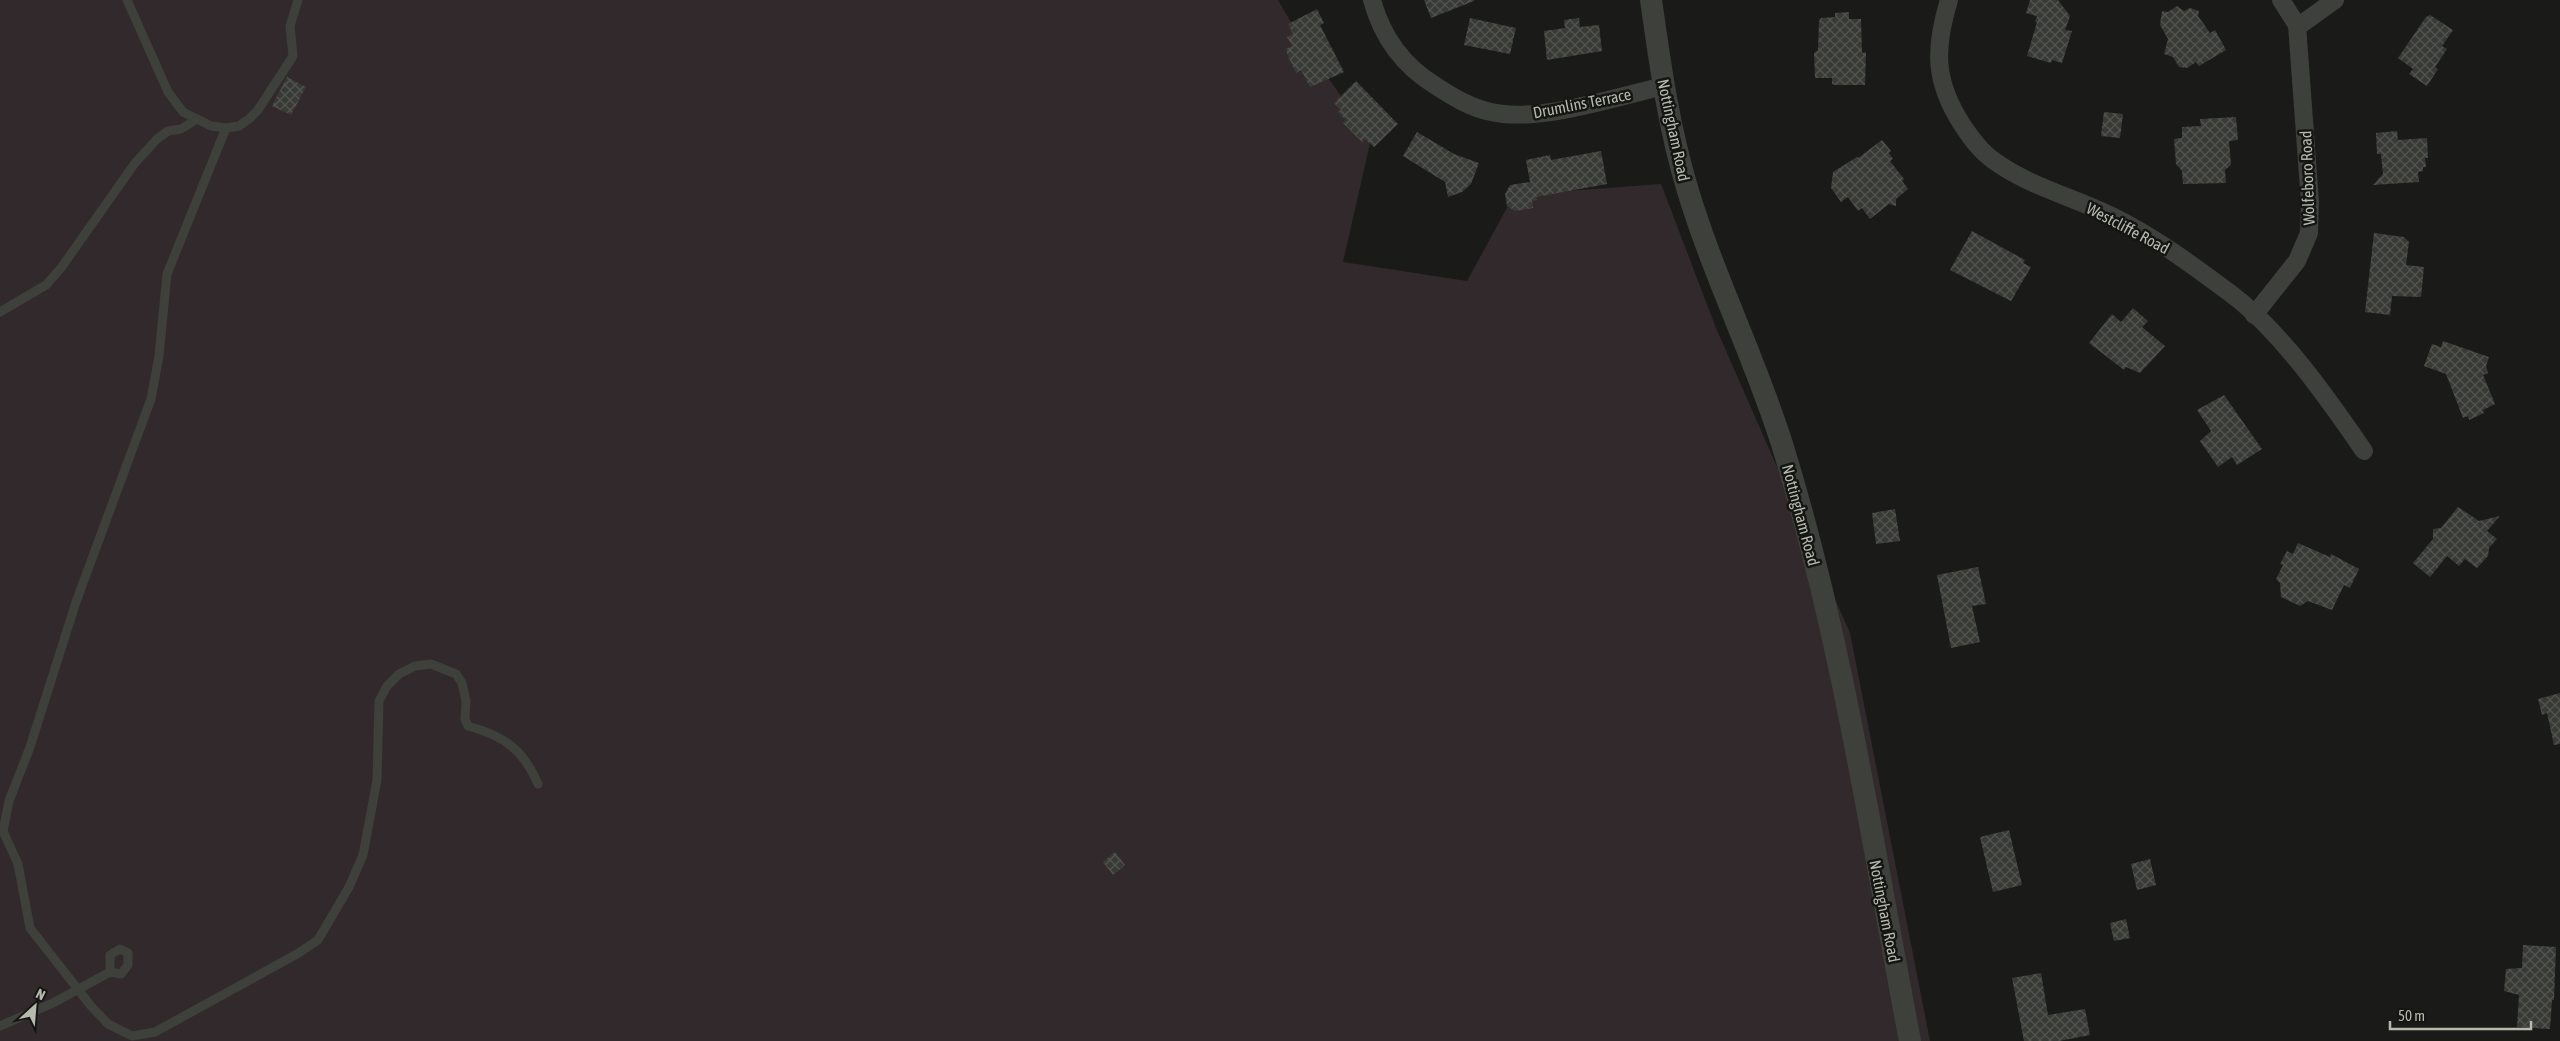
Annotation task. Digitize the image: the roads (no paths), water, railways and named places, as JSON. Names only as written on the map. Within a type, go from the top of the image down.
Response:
[{"type":"street","name":"Drumlins Terrace","points":[[1372,0],[1376,17],[1398,53],[1416,74],[1457,99],[1492,112],[1528,114],[1576,107],[1664,86]]},
{"type":"street","name":"Nottingham Road","points":[[1650,0],[1664,86],[1688,190],[1782,443],[1823,594],[1910,1041]]},
{"type":"street","name":"Westcliffe Road","points":[[1949,0],[1940,29],[1938,57],[1941,79],[1950,105],[1974,142],[1992,160],[2022,177],[2113,217],[2165,246],[2232,294],[2254,315],[2325,396],[2364,451]]},
{"type":"street","name":"Wolfeboro Road","points":[[2254,315],[2297,261],[2309,233],[2310,202],[2297,25],[2281,0]]},
{"type":"street","points":[[2297,25],[2304,23],[2335,0]]},
{"type":"lane","points":[[127,0],[168,92],[183,112],[210,126],[226,128],[239,126],[258,110],[293,56],[290,26],[298,0]]},
{"type":"lane","points":[[0,312],[27,298],[51,279],[135,163],[157,140],[168,130],[181,129],[197,119]]},
{"type":"lane","points":[[226,128],[167,274],[159,356],[151,399],[76,602],[30,747],[9,801],[3,831],[18,864],[30,928],[108,1024],[132,1036],[155,1032],[297,954],[318,940],[348,887],[362,855],[377,780],[379,701],[387,686],[399,674],[415,666],[431,664],[456,674],[462,683],[465,719],[468,726],[482,730],[511,745],[529,763],[538,784]]},
{"type":"lane","points":[[0,1026],[54,1003],[110,972]]}]
